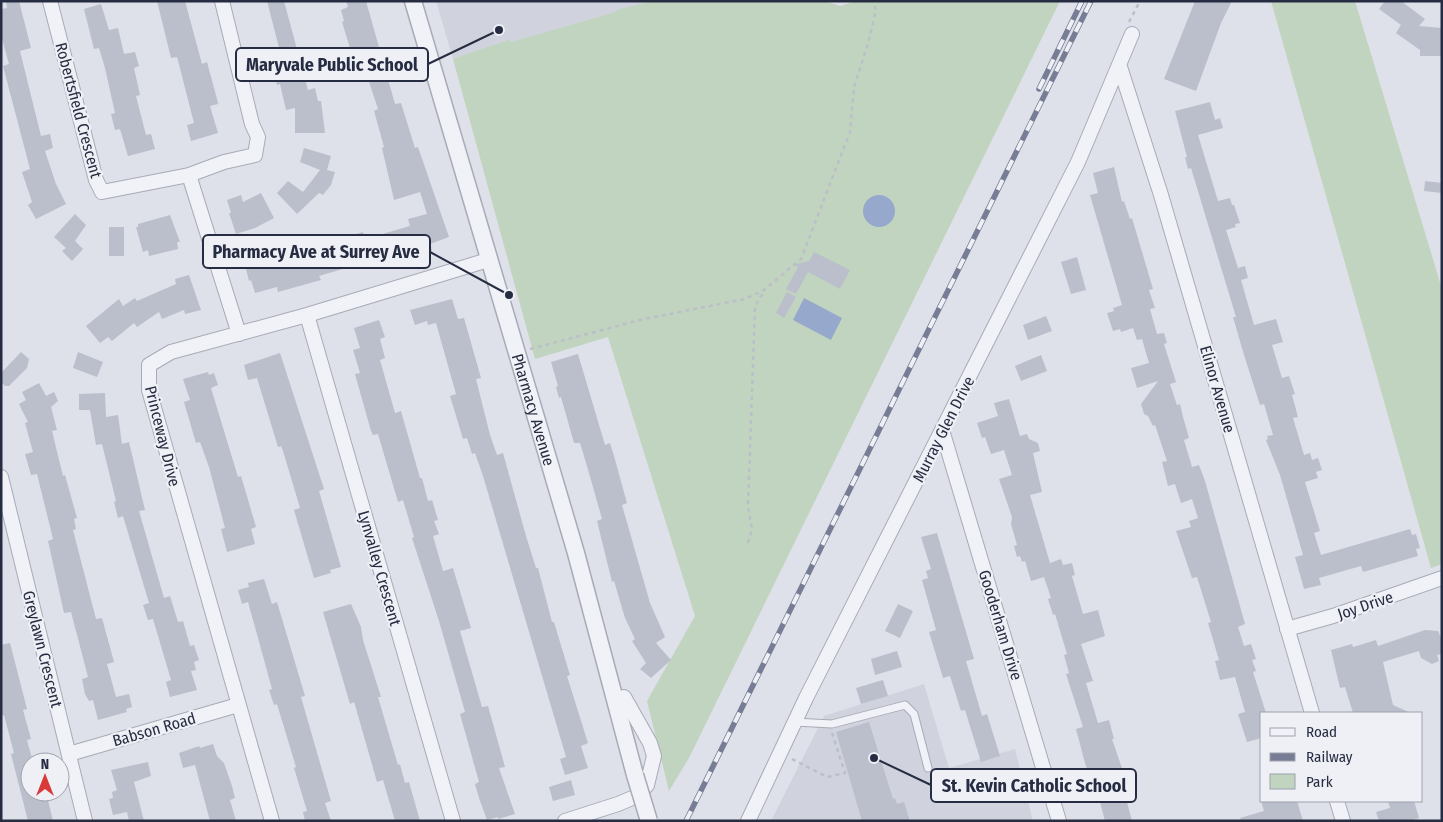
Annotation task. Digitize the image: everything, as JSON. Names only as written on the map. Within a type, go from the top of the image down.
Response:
[{"type":"street","name":"Robertsfield Crescent","points":[[50,1],[96,180],[102,192],[189,175]]},
{"type":"street","points":[[222,1],[252,124],[258,137],[257,149],[255,155],[251,157],[224,162],[189,175],[239,334]]},
{"type":"street","name":"Pharmacy Avenue","points":[[413,1],[576,553],[648,821]]},
{"type":"street","name":"Murray Glen Drive","points":[[748,821],[794,722],[1078,162],[1120,67],[1132,34]]},
{"type":"street","name":"Elinor Avenue","points":[[1120,67],[1164,204],[1312,712]]},
{"type":"street","name":"Princeway Drive","points":[[272,821],[148,390],[148,365],[171,352],[307,315],[488,260]]},
{"type":"street","name":"Lynvalley Crescent","points":[[307,315],[453,821]]},
{"type":"street","name":"Gooderham Drive","points":[[942,430],[1059,821]]},
{"type":"street","name":"Greylawn Crescent","points":[[1,477],[69,752]]},
{"type":"street","name":"Joy Drive","points":[[1287,629],[1333,616],[1442,578]]},
{"type":"street","points":[[565,821],[637,796],[647,785],[654,756],[650,743],[624,697]]},
{"type":"street","name":"Babson Road","points":[[70,754],[238,705]]},
{"type":"street","name":"Greylawn Crescent","points":[[70,758],[85,821]]},
{"type":"street","points":[[1337,802],[1343,821]]},
{"type":"lane","points":[[794,722],[830,724],[905,705],[914,714],[928,768]]},
{"type":"path","points":[[516,352],[644,319],[745,299],[764,290],[800,259],[850,132],[854,87],[868,44],[876,10],[874,1]]},
{"type":"path","points":[[1132,34],[1126,29],[1140,1]]},
{"type":"path","points":[[748,543],[752,529],[748,507],[755,307],[764,290]]},
{"type":"path","points":[[779,753],[827,777],[845,772],[830,724]]},
{"type":"shaded area","points":[[436,1],[653,1],[453,59]]},
{"type":"shaded area","points":[[924,684],[949,768],[1015,749],[1033,821],[771,821],[824,716]]},
{"type":"green space","points":[[653,1],[825,1],[840,6],[856,1],[1060,1],[689,758],[669,791],[647,701],[695,616],[608,337],[535,359],[453,59],[508,40],[511,42],[615,12],[616,10]]},
{"type":"green space","points":[[1271,1],[1355,1],[1442,289],[1442,564],[1431,568]]},
{"type":"water","points":[[879,195],[885,196],[890,200],[894,205],[894,217],[890,222],[885,226],[879,227],[873,226],[868,222],[864,217],[863,211],[864,205],[868,200],[873,196]]},
{"type":"water","points":[[804,298],[842,318],[831,340],[793,320]]},
{"type":"building","points":[[6,1],[19,1],[31,48],[20,51],[41,136],[50,134],[53,148],[45,151],[56,184],[66,204],[36,219],[28,205],[32,202],[22,172],[30,169],[3,66],[9,64],[1,35],[1,9],[7,8]]},
{"type":"building","points":[[157,1],[185,1],[202,64],[207,62],[217,99],[218,104],[210,106],[218,133],[191,141],[187,125],[194,123],[177,57],[171,58]]},
{"type":"building","points":[[267,1],[284,1],[308,90],[315,88],[318,101],[321,101],[325,133],[295,133],[295,108],[286,110],[280,84],[277,85],[273,71],[284,67]]},
{"type":"building","points":[[346,1],[366,1],[395,104],[401,103],[415,148],[418,147],[449,237],[430,244],[432,251],[419,255],[418,253],[384,262],[383,257],[319,276],[321,280],[278,292],[277,287],[255,293],[251,280],[249,281],[244,261],[256,257],[263,267],[324,249],[323,244],[363,232],[365,239],[410,226],[408,219],[427,214],[420,192],[394,200],[382,148],[384,147],[374,111],[378,109],[368,79],[360,81],[342,22],[344,21],[341,10],[348,7]]},
{"type":"building","points":[[1195,1],[1232,1],[1221,23],[1196,91],[1164,79]]},
{"type":"building","points":[[1385,1],[1401,1],[1425,19],[1419,26],[1442,28],[1442,56],[1420,56],[1420,50],[1396,33],[1401,25],[1379,9]]},
{"type":"building","points":[[101,4],[109,30],[118,28],[124,54],[135,52],[139,66],[134,68],[140,95],[136,96],[146,135],[151,134],[155,149],[128,156],[120,129],[115,130],[111,114],[115,113],[105,68],[99,48],[94,49],[84,9]]},
{"type":"building","points":[[1210,102],[1215,120],[1220,118],[1223,128],[1198,135],[1218,201],[1230,198],[1240,223],[1235,224],[1236,227],[1226,230],[1238,268],[1245,266],[1248,278],[1241,280],[1254,325],[1276,319],[1283,342],[1272,345],[1282,378],[1289,376],[1295,394],[1292,395],[1298,417],[1293,418],[1304,455],[1310,453],[1312,460],[1318,458],[1322,470],[1316,472],[1318,478],[1305,482],[1320,531],[1314,533],[1321,555],[1410,529],[1412,535],[1416,534],[1420,548],[1416,549],[1418,556],[1363,572],[1361,566],[1319,578],[1321,585],[1304,589],[1295,557],[1303,555],[1280,475],[1266,440],[1268,439],[1267,436],[1273,435],[1264,404],[1260,405],[1244,355],[1233,317],[1236,317],[1191,168],[1188,169],[1185,157],[1187,157],[1175,111]]},
{"type":"building","points":[[304,148],[331,156],[327,170],[335,172],[331,185],[323,195],[319,193],[297,214],[277,193],[288,181],[303,192],[320,170],[300,162]]},
{"type":"building","points":[[1114,167],[1122,202],[1124,201],[1130,219],[1132,218],[1153,289],[1149,290],[1155,308],[1150,309],[1157,334],[1164,333],[1167,343],[1164,344],[1176,382],[1170,384],[1177,405],[1180,404],[1189,438],[1184,440],[1192,467],[1199,465],[1205,481],[1245,624],[1238,627],[1244,646],[1251,644],[1256,659],[1252,660],[1256,671],[1253,672],[1266,712],[1260,712],[1260,739],[1247,742],[1238,714],[1245,712],[1235,677],[1220,680],[1215,661],[1219,660],[1208,623],[1211,622],[1197,577],[1192,578],[1176,531],[1191,527],[1189,521],[1198,518],[1192,499],[1181,503],[1175,484],[1168,486],[1162,462],[1167,461],[1155,425],[1153,426],[1148,416],[1144,414],[1141,404],[1158,381],[1137,388],[1131,368],[1149,363],[1142,339],[1137,340],[1133,328],[1121,332],[1120,329],[1113,331],[1107,313],[1114,311],[1113,308],[1122,305],[1090,195],[1098,193],[1093,173]]},
{"type":"building","points":[[1425,181],[1442,183],[1442,193],[1424,191]]},
{"type":"building","points":[[261,193],[274,218],[255,228],[236,234],[227,200],[241,195],[243,202]]},
{"type":"building","points":[[75,214],[86,225],[75,241],[83,249],[72,261],[62,251],[66,248],[54,237]]},
{"type":"building","points":[[170,215],[180,242],[177,242],[178,249],[149,256],[148,250],[143,252],[136,227],[138,227],[138,224]]},
{"type":"building","points":[[109,227],[124,227],[124,256],[109,256]]},
{"type":"building","points":[[814,252],[850,270],[840,289],[808,272],[796,294],[786,289],[798,267],[793,265],[809,261]]},
{"type":"building","points":[[1077,257],[1086,290],[1071,294],[1061,262]]},
{"type":"building","points":[[189,275],[201,310],[185,314],[184,310],[162,319],[159,312],[137,327],[134,323],[112,341],[108,337],[100,343],[86,326],[119,299],[123,306],[135,298],[137,301],[176,284],[175,279]]},
{"type":"building","points":[[787,292],[796,297],[784,318],[776,313]]},
{"type":"building","points":[[452,299],[458,319],[464,318],[481,378],[476,379],[490,435],[497,455],[503,453],[526,536],[536,568],[538,568],[552,622],[554,622],[570,675],[567,676],[588,743],[581,746],[588,768],[565,775],[560,759],[566,757],[483,476],[475,453],[472,454],[467,438],[463,439],[450,396],[456,394],[436,323],[428,325],[427,321],[415,325],[410,310]]},
{"type":"building","points":[[1046,316],[1052,331],[1028,340],[1023,325]]},
{"type":"building","points":[[379,320],[385,337],[380,339],[385,358],[380,360],[395,413],[401,411],[420,478],[422,478],[428,501],[432,500],[438,520],[434,521],[439,534],[433,536],[443,571],[453,568],[471,628],[460,631],[482,707],[488,706],[505,767],[499,768],[515,814],[498,819],[498,817],[487,820],[479,798],[475,784],[479,782],[460,714],[465,712],[439,621],[412,538],[414,537],[403,500],[398,502],[378,434],[373,435],[371,431],[355,374],[360,373],[353,350],[360,348],[354,328]]},
{"type":"building","points":[[21,352],[29,359],[27,368],[9,386],[5,386],[1,382],[1,373]]},
{"type":"building","points":[[78,352],[103,362],[97,377],[73,368]]},
{"type":"building","points":[[280,353],[324,489],[319,491],[341,567],[330,570],[331,573],[314,578],[294,510],[300,508],[283,451],[281,446],[278,447],[257,378],[248,380],[244,365]]},
{"type":"building","points":[[578,354],[605,445],[610,443],[614,456],[627,503],[622,505],[650,603],[665,637],[656,643],[671,660],[651,678],[640,669],[646,663],[632,641],[635,639],[625,618],[614,581],[612,582],[597,521],[602,519],[587,466],[580,443],[574,443],[561,397],[559,398],[556,387],[558,386],[551,362]]},
{"type":"building","points":[[1041,355],[1047,371],[1021,381],[1015,366]]},
{"type":"building","points":[[208,372],[209,375],[214,373],[218,385],[211,388],[238,477],[241,476],[256,527],[251,529],[255,544],[227,552],[221,529],[225,528],[209,467],[200,442],[196,443],[184,402],[190,400],[183,379]]},
{"type":"building","points":[[39,383],[46,396],[54,392],[58,401],[51,407],[57,430],[52,431],[63,476],[65,475],[77,518],[74,519],[76,529],[73,530],[96,619],[102,618],[114,662],[107,664],[116,697],[129,694],[132,707],[126,709],[127,712],[98,720],[93,700],[89,701],[85,694],[82,679],[88,677],[71,612],[64,613],[48,541],[53,539],[37,474],[31,475],[25,454],[33,452],[25,423],[28,422],[19,404],[26,400],[22,392]]},
{"type":"building","points":[[105,393],[106,417],[118,415],[122,444],[129,442],[145,510],[139,511],[164,598],[170,596],[178,622],[183,621],[190,646],[194,645],[199,660],[194,662],[196,670],[191,671],[197,690],[170,697],[166,682],[171,680],[153,619],[148,620],[143,605],[149,603],[123,516],[118,518],[114,502],[116,501],[102,444],[96,445],[90,410],[79,410],[79,394]]},
{"type":"building","points":[[1009,399],[1020,436],[1027,434],[1029,439],[1038,443],[1040,451],[1033,453],[1042,492],[1030,495],[1050,563],[1061,559],[1063,565],[1072,563],[1075,575],[1072,576],[1083,614],[1098,610],[1105,636],[1081,644],[1093,681],[1086,683],[1098,723],[1109,720],[1114,739],[1112,739],[1125,777],[1121,779],[1132,821],[1105,821],[1096,787],[1093,788],[1085,763],[1076,729],[1083,727],[1066,674],[1069,673],[1064,655],[1067,654],[1055,614],[1053,615],[1048,599],[1051,598],[1044,577],[1031,581],[1025,561],[1022,562],[1020,556],[1017,557],[1014,546],[1017,545],[1011,524],[1012,517],[999,479],[1012,475],[1004,450],[991,454],[985,437],[982,438],[977,423],[998,416],[994,403]]},
{"type":"building","points":[[937,533],[974,659],[966,661],[982,716],[987,714],[1000,756],[981,762],[965,710],[961,711],[950,676],[943,678],[929,632],[936,630],[922,580],[928,578],[926,571],[931,569],[921,537]]},
{"type":"building","points":[[264,579],[272,604],[277,602],[305,696],[301,697],[331,801],[325,803],[331,821],[305,821],[303,812],[307,811],[294,768],[296,767],[277,704],[274,705],[269,690],[272,689],[248,602],[242,604],[238,590],[249,587],[248,583]]},
{"type":"building","points":[[351,604],[361,627],[363,640],[381,697],[378,697],[398,765],[400,764],[405,783],[409,782],[420,821],[395,821],[383,780],[377,782],[354,702],[350,704],[323,612]]},
{"type":"building","points":[[898,604],[913,611],[900,638],[885,631]]},
{"type":"building","points":[[1425,630],[1438,631],[1442,640],[1442,654],[1437,655],[1439,661],[1432,664],[1421,658],[1419,651],[1383,662],[1393,705],[1409,712],[1353,712],[1345,687],[1340,688],[1331,650],[1352,644],[1353,647],[1376,640],[1378,646]]},
{"type":"building","points":[[10,643],[27,709],[23,710],[31,739],[27,740],[30,752],[20,752],[20,789],[11,754],[14,753],[4,715],[1,716],[1,645]]},
{"type":"building","points":[[897,651],[902,667],[875,675],[871,659]]},
{"type":"building","points":[[883,680],[888,696],[861,704],[856,688]]},
{"type":"building","points":[[869,722],[893,799],[895,798],[897,804],[904,802],[910,821],[862,821],[836,732]]},
{"type":"building","points":[[213,744],[217,756],[224,763],[232,786],[235,798],[230,800],[236,821],[210,821],[195,765],[183,768],[179,753],[199,746],[200,748]]},
{"type":"building","points":[[148,762],[151,776],[134,782],[144,821],[129,821],[127,812],[113,815],[109,799],[113,798],[112,792],[117,790],[111,770]]},
{"type":"building","points":[[571,780],[575,795],[553,801],[549,787]]},
{"type":"building","points":[[23,802],[48,802],[53,821],[28,821]]},
{"type":"building","points":[[1261,802],[1297,802],[1303,821],[1241,821],[1240,818],[1264,811]]},
{"type":"building","points":[[1388,802],[1414,802],[1419,818],[1409,821],[1379,821],[1376,812],[1390,808]]},
{"type":"railway","points":[[1039,89],[1082,1]]},
{"type":"railway","points":[[686,821],[1091,1]]},
{"type":"place","name":"Maryvale Public School","points":[[499,30]]},
{"type":"place","name":"Pharmacy Ave at Surrey Ave","points":[[509,295]]},
{"type":"place","name":"St. Kevin Catholic School","points":[[874,758]]}]
